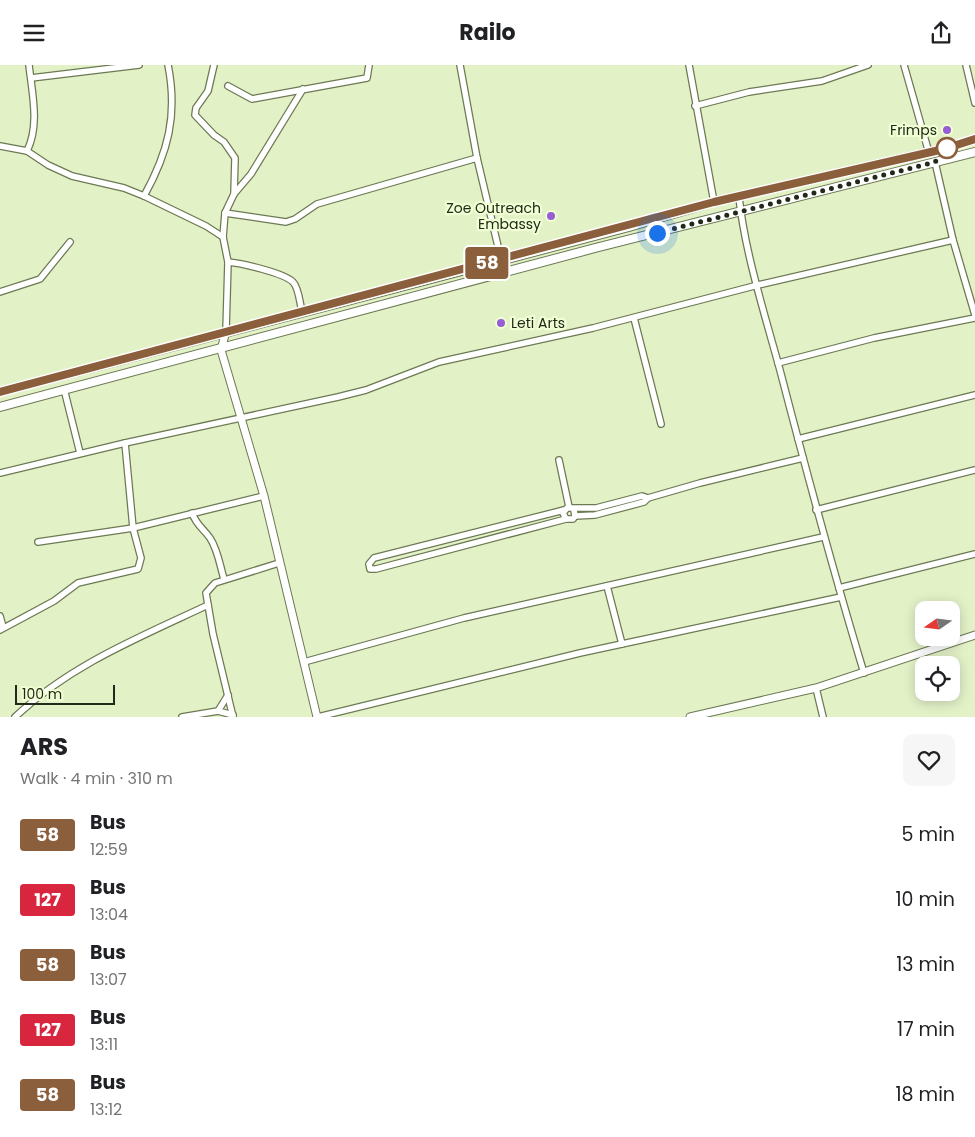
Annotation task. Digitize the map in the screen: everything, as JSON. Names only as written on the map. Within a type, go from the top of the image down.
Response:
[{"type":"main road","points":[[0,392],[714,202],[929,153],[975,139]]},
{"type":"main road","points":[[0,407],[741,211],[975,152]]},
{"type":"street","points":[[27,151],[32,142],[34,126],[29,65]]},
{"type":"street","points":[[31,78],[98,67],[139,65]]},
{"type":"street","points":[[144,196],[158,171],[169,133],[173,90],[168,65]]},
{"type":"street","points":[[214,65],[208,91],[196,108],[195,115],[214,135],[224,142],[236,158],[234,194]]},
{"type":"street","points":[[228,86],[252,99],[367,78],[369,65]]},
{"type":"street","points":[[460,65],[477,158],[502,259]]},
{"type":"street","points":[[689,65],[714,202]]},
{"type":"street","points":[[696,107],[749,92],[822,81],[868,65]]},
{"type":"street","points":[[904,65],[929,153]]},
{"type":"street","points":[[966,65],[975,103]]},
{"type":"street","points":[[303,89],[251,174],[234,194],[226,213],[223,237],[228,263],[226,331],[221,350],[264,496],[317,717],[448,684],[622,644],[841,597]]},
{"type":"street","points":[[0,146],[27,151],[48,165],[72,176],[144,196],[206,226],[223,237]]},
{"type":"street","points":[[226,213],[286,222],[295,219],[317,204],[477,158]]},
{"type":"street","points":[[778,363],[874,338],[975,316],[953,240],[935,162]]},
{"type":"street","points":[[739,197],[758,285],[823,537],[864,673]]},
{"type":"street","points":[[0,473],[80,453],[366,390],[439,362],[538,341],[758,285],[953,240]]},
{"type":"street","points":[[0,293],[40,279],[70,242]]},
{"type":"street","points":[[228,263],[244,264],[292,281],[302,312]]},
{"type":"street","points":[[634,318],[661,424]]},
{"type":"street","points":[[64,389],[80,453]]},
{"type":"street","points":[[798,439],[975,395]]},
{"type":"street","points":[[0,616],[2,629],[54,601],[78,583],[138,569],[141,558],[132,528],[125,443]]},
{"type":"street","points":[[560,460],[571,511],[566,519],[370,569],[369,564],[374,557],[571,511],[596,509],[642,496],[648,498],[700,483],[803,458]]},
{"type":"street","points":[[816,510],[975,470]]},
{"type":"street","points":[[38,542],[132,528],[264,496]]},
{"type":"street","points":[[192,513],[196,525],[214,545],[224,579]]},
{"type":"street","points":[[304,662],[464,618],[823,537]]},
{"type":"street","points":[[839,589],[975,554]]},
{"type":"street","points":[[233,716],[206,593],[209,587],[224,579],[279,563]]},
{"type":"street","points":[[607,586],[622,644]]},
{"type":"street","points":[[15,717],[53,684],[78,668],[125,643],[208,605]]},
{"type":"street","points":[[690,717],[816,688],[975,635]]},
{"type":"street","points":[[816,688],[823,717]]},
{"type":"street","points":[[218,711],[228,695]]},
{"type":"street","points":[[182,717],[218,711],[233,716]]},
{"type":"bus line","name":"58","points":[[0,392],[226,331],[629,227],[714,202],[944,149],[975,139]]},
{"type":"place","name":"Frimps","points":[[947,130]]},
{"type":"place","name":"Zoe Outreach Embassy","points":[[551,216]]},
{"type":"place","name":"Leti Arts","points":[[501,323]]},
{"type":"route","points":[[657,233],[935,162],[947,148]]}]
